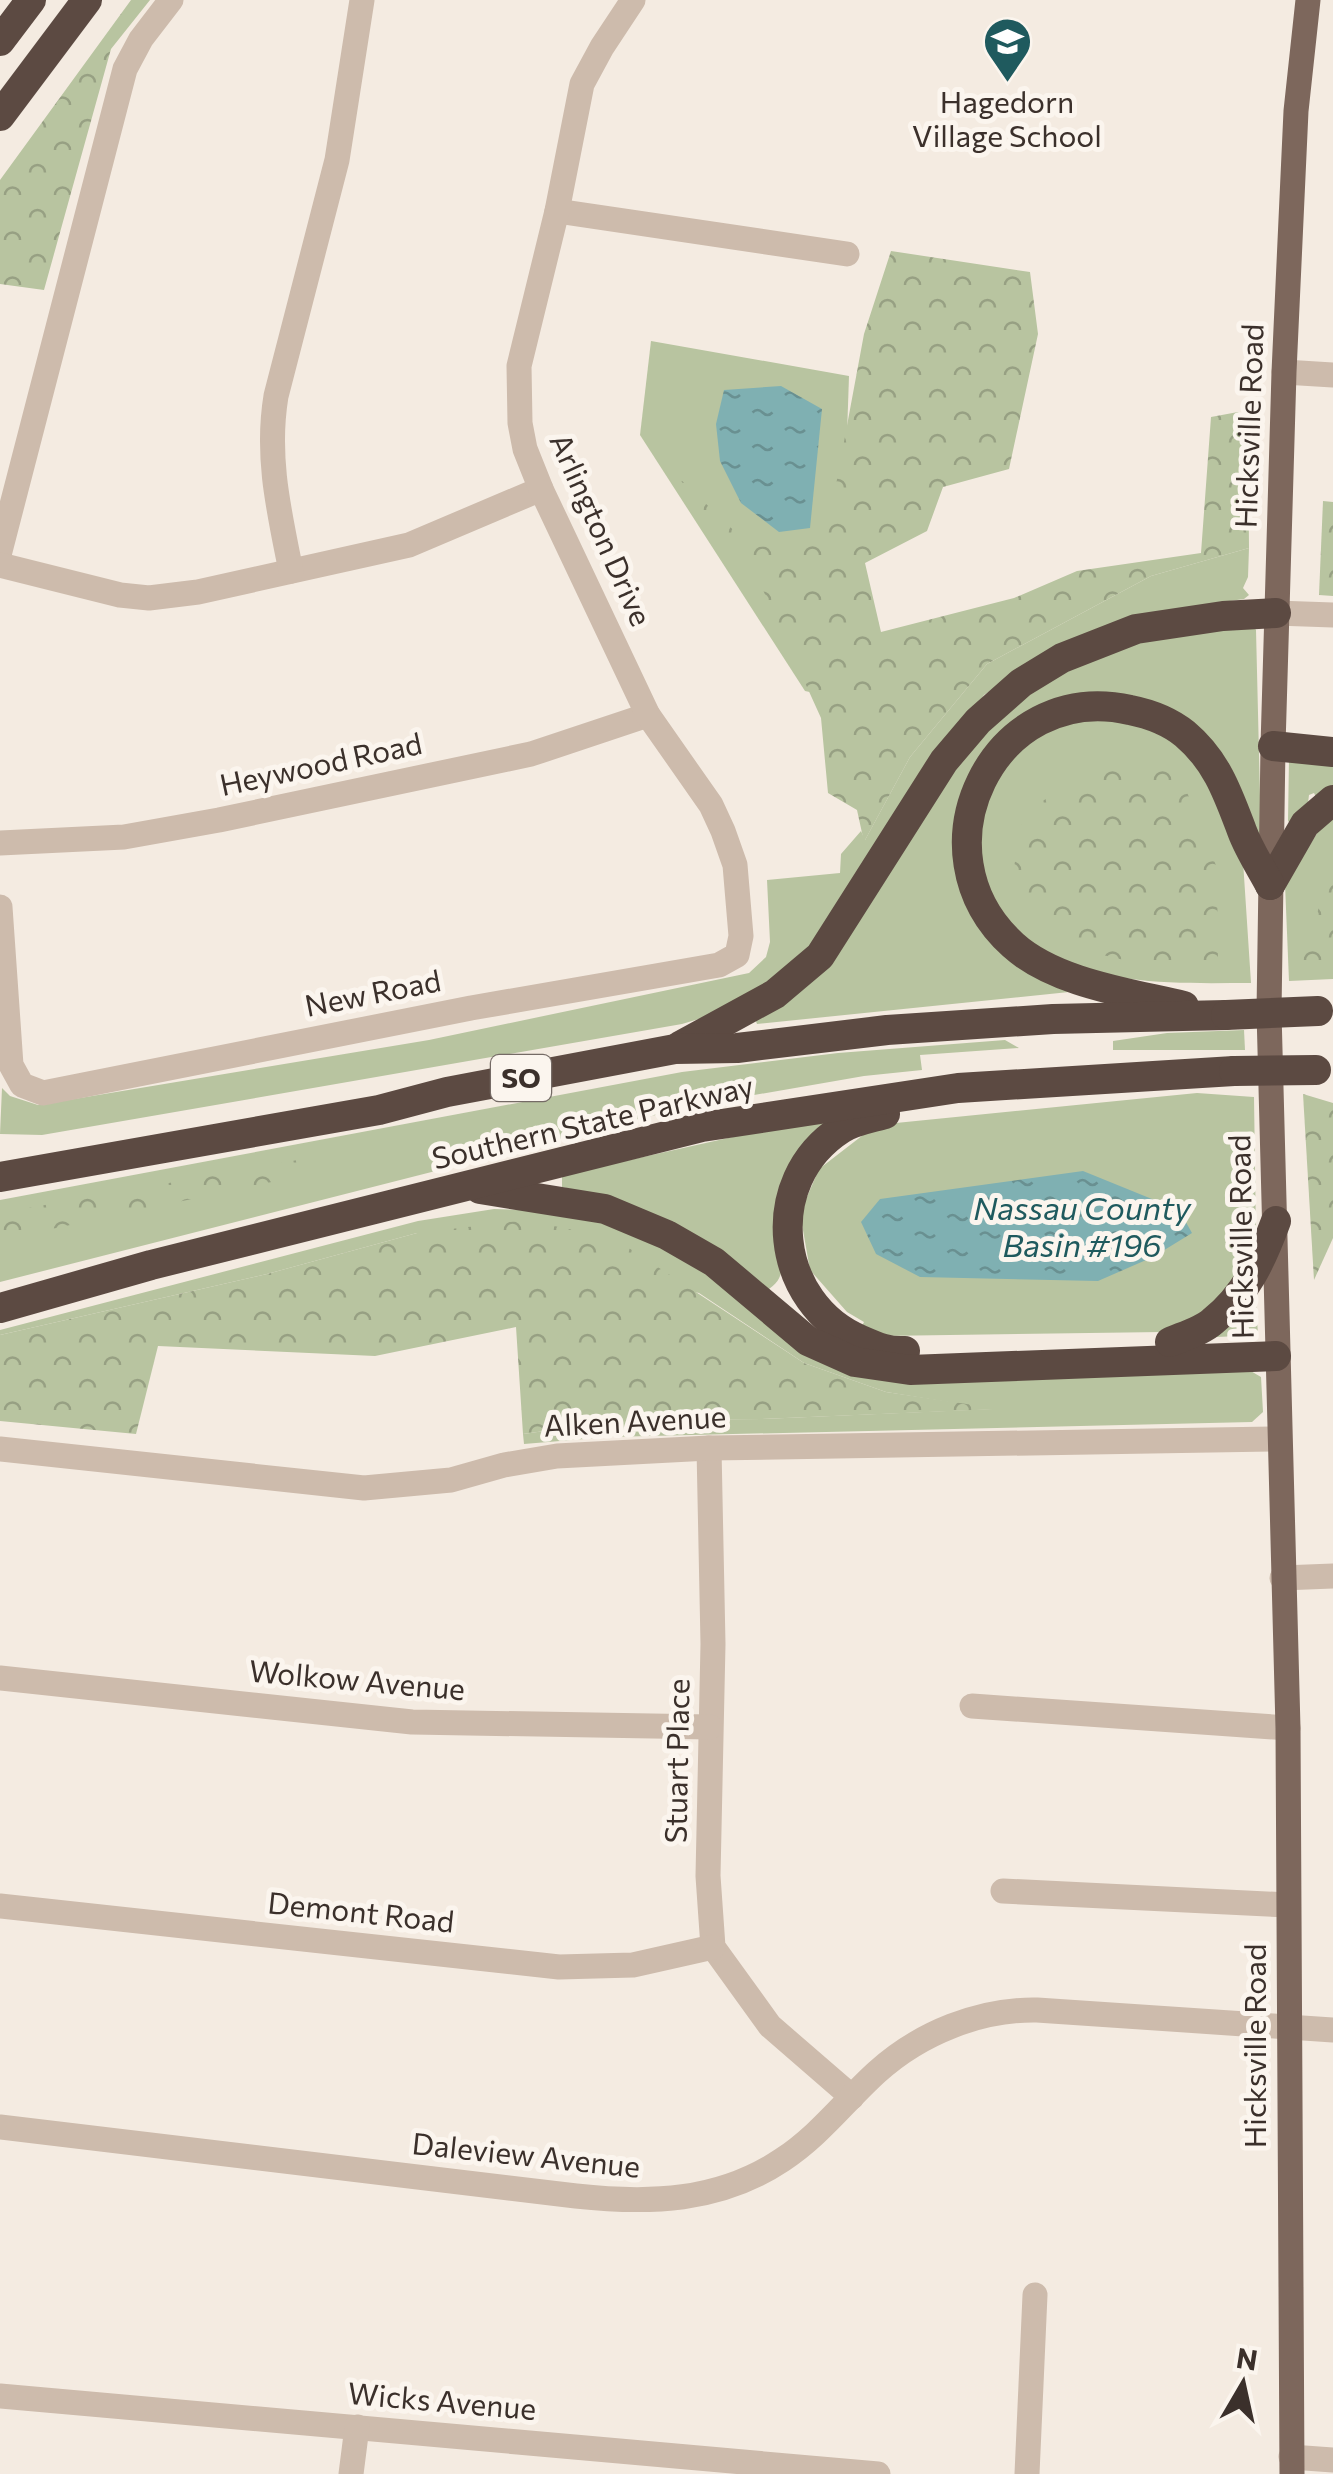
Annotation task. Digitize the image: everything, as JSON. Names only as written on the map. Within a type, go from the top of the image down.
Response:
[{"type":"highway","points":[[0,41],[31,0]]},
{"type":"highway","points":[[0,116],[87,0]]},
{"type":"highway","points":[[675,1048],[774,994],[820,956],[944,762],[978,721],[1021,683],[1062,658],[1136,629],[1223,616],[1276,613]]},
{"type":"highway","points":[[1226,1016],[1080,980],[1046,966],[1012,944],[985,910],[970,870],[966,833],[971,801],[992,761],[1022,731],[1050,715],[1074,707],[1107,704],[1152,715],[1182,732],[1220,774],[1242,832],[1270,885]]},
{"type":"highway","points":[[1273,746],[1333,752]]},
{"type":"highway","points":[[1270,885],[1305,824],[1333,800]]},
{"type":"highway","name":"Southern State Parkway","points":[[0,1178],[379,1110],[447,1092],[675,1048],[736,1048],[886,1030],[1053,1019],[1326,1011]]},
{"type":"highway","name":"Southern State Parkway","points":[[0,1308],[152,1265],[702,1128],[958,1088],[1139,1074],[1324,1069]]},
{"type":"highway","points":[[958,1088],[842,1128],[802,1172],[791,1196],[786,1224],[789,1260],[804,1292],[845,1333],[889,1352],[1170,1342],[1276,1350]]},
{"type":"highway","points":[[0,1160],[60,1168]]},
{"type":"highway","points":[[468,1187],[605,1209],[667,1235],[714,1262],[808,1341],[854,1362],[910,1370],[1276,1350]]},
{"type":"highway","points":[[1170,1342],[1211,1324],[1240,1293],[1261,1262],[1276,1221]]},
{"type":"main road","name":"Hicksville Road","points":[[1291,2466],[1288,1728],[1276,1350],[1270,885],[1284,372],[1296,110],[1308,0]]},
{"type":"street","points":[[0,551],[125,69],[141,38],[171,0]]},
{"type":"street","points":[[291,571],[271,469],[270,432],[336,160],[362,0]]},
{"type":"street","name":"Arlington Drive","points":[[632,0],[582,84],[520,366],[520,424],[541,489],[648,715],[711,805],[729,848],[735,865],[741,936],[737,955]]},
{"type":"street","points":[[557,211],[847,254]]},
{"type":"street","points":[[1284,372],[1333,375]]},
{"type":"street","points":[[0,565],[120,595],[149,598],[198,592],[410,545],[541,489]]},
{"type":"street","points":[[1276,613],[1333,615]]},
{"type":"street","name":"Heywood Road","points":[[0,843],[124,837],[219,820],[531,754],[648,715]]},
{"type":"street","name":"New Road","points":[[0,907],[11,1065],[22,1085],[43,1092],[471,1008],[720,965],[737,955]]},
{"type":"street","name":"Alken Avenue","points":[[0,1449],[364,1488],[450,1480],[558,1456],[709,1448],[1279,1439]]},
{"type":"street","name":"Stuart Place","points":[[709,1448],[713,1644],[708,1876],[713,1946]]},
{"type":"street","points":[[1282,1578],[1333,1576]]},
{"type":"street","name":"Wolkow Avenue","points":[[0,1678],[397,1721],[710,1727]]},
{"type":"street","points":[[972,1706],[1288,1728]]},
{"type":"street","points":[[1004,1890],[1288,1905]]},
{"type":"street","name":"Demont Road","points":[[0,1906],[559,1967],[633,1965],[713,1946]]},
{"type":"street","points":[[713,1946],[761,2015],[852,2098]]},
{"type":"street","name":"Daleview Avenue","points":[[0,2127],[644,2202],[698,2196],[755,2176],[796,2151],[877,2072],[924,2039],[969,2020],[1016,2009],[1333,2030]]},
{"type":"street","points":[[1027,2474],[1035,2295]]},
{"type":"street","name":"Wicks Avenue","points":[[0,2396],[878,2474]]},
{"type":"street","points":[[352,2474],[357,2427]]},
{"type":"street","points":[[1291,2466],[1333,2460]]},
{"type":"green space","points":[[131,0],[150,0],[111,49],[44,290],[0,284],[0,180]]},
{"type":"green space","points":[[891,251],[1030,272],[1038,334],[1009,469],[943,487],[927,531],[865,563],[881,632],[1014,598],[1077,571],[1201,553],[1211,417],[1238,412],[1248,428],[1249,548],[1151,576],[987,664],[910,757],[864,842],[857,810],[828,793],[821,718],[763,590],[679,478],[751,547],[825,544],[864,334]]},
{"type":"green space","points":[[651,341],[849,376],[838,698],[805,691],[640,435]]},
{"type":"green space","points":[[1323,501],[1333,502],[1333,596],[1319,595]]},
{"type":"green space","points":[[1249,548],[1248,577],[1243,588],[1249,595],[1244,599],[1208,604],[1050,651],[984,695],[894,815],[807,954],[729,1010],[682,1024],[42,1135],[0,1134],[2,1088],[10,1096],[38,1105],[429,1040],[749,973],[766,957],[770,942],[767,880],[840,873],[841,854],[861,831],[865,840],[910,757],[987,664],[1151,576]]},
{"type":"green space","points":[[1252,624],[1256,630],[1261,837],[1258,846],[1235,776],[1125,696],[985,753],[966,887],[1069,992],[757,1024],[754,1016],[989,718],[1094,649]]},
{"type":"green space","points":[[1082,713],[1146,720],[1196,751],[1243,861],[1251,983],[1148,981],[1072,965],[1021,934],[1000,911],[985,884],[978,856],[984,798],[999,769],[1020,743],[1041,729]]},
{"type":"green space","points":[[1132,759],[1179,772],[1217,868],[1218,969],[1145,965],[1086,951],[1042,921],[1014,867],[1024,813],[1077,779]]},
{"type":"green space","points":[[1289,759],[1333,759],[1333,785],[1316,797],[1314,793],[1309,795],[1308,803],[1291,824],[1288,821]]},
{"type":"green space","points":[[1333,808],[1333,979],[1289,981],[1285,884]]},
{"type":"green space","points":[[1333,860],[1333,971],[1331,971],[1302,964]]},
{"type":"green space","points":[[1244,1030],[1245,1050],[1113,1050],[1113,1041],[1167,1033]]},
{"type":"green space","points":[[1005,1040],[1019,1048],[920,1055],[922,1070],[864,1076],[691,1106],[0,1282],[0,1200],[682,1072],[838,1053]]},
{"type":"green space","points":[[1197,1093],[1254,1097],[1256,1238],[1226,1302],[1162,1332],[881,1336],[861,1328],[864,1322],[847,1312],[810,1270],[800,1213],[819,1169],[876,1125]]},
{"type":"green space","points":[[1303,1094],[1333,1103],[1333,1238],[1314,1280]]},
{"type":"green space","points":[[823,1117],[828,1127],[793,1162],[780,1189],[775,1228],[781,1270],[779,1278],[766,1291],[615,1199],[562,1187],[562,1175]]},
{"type":"green space","points":[[320,1156],[318,1172],[0,1240],[0,1213]]},
{"type":"green space","points":[[494,1209],[557,1211],[625,1224],[706,1263],[817,1355],[1249,1370],[1261,1377],[1263,1412],[1252,1422],[608,1437],[524,1444],[523,1434],[623,1420],[762,1419],[992,1409],[886,1392],[804,1363],[699,1293],[417,1233],[267,1274],[0,1335],[0,1330],[418,1221]]},
{"type":"green space","points":[[526,1220],[615,1239],[804,1363],[886,1392],[1000,1409],[762,1419],[623,1420],[523,1434],[516,1327],[375,1356],[158,1346],[136,1434],[0,1421],[0,1335],[267,1274],[417,1233]]},
{"type":"green space","points":[[1255,1285],[1258,1335],[1197,1338]]},
{"type":"water","points":[[781,386],[822,409],[810,528],[779,532],[741,503],[720,461],[716,424],[724,390]]},
{"type":"water","name":"Nassau County Basin #196","points":[[1083,1171],[1179,1210],[1192,1233],[1153,1257],[1098,1281],[920,1277],[876,1254],[861,1222],[880,1199]]},
{"type":"place","name":"Hagedorn Village School","points":[[1007,84]]}]
